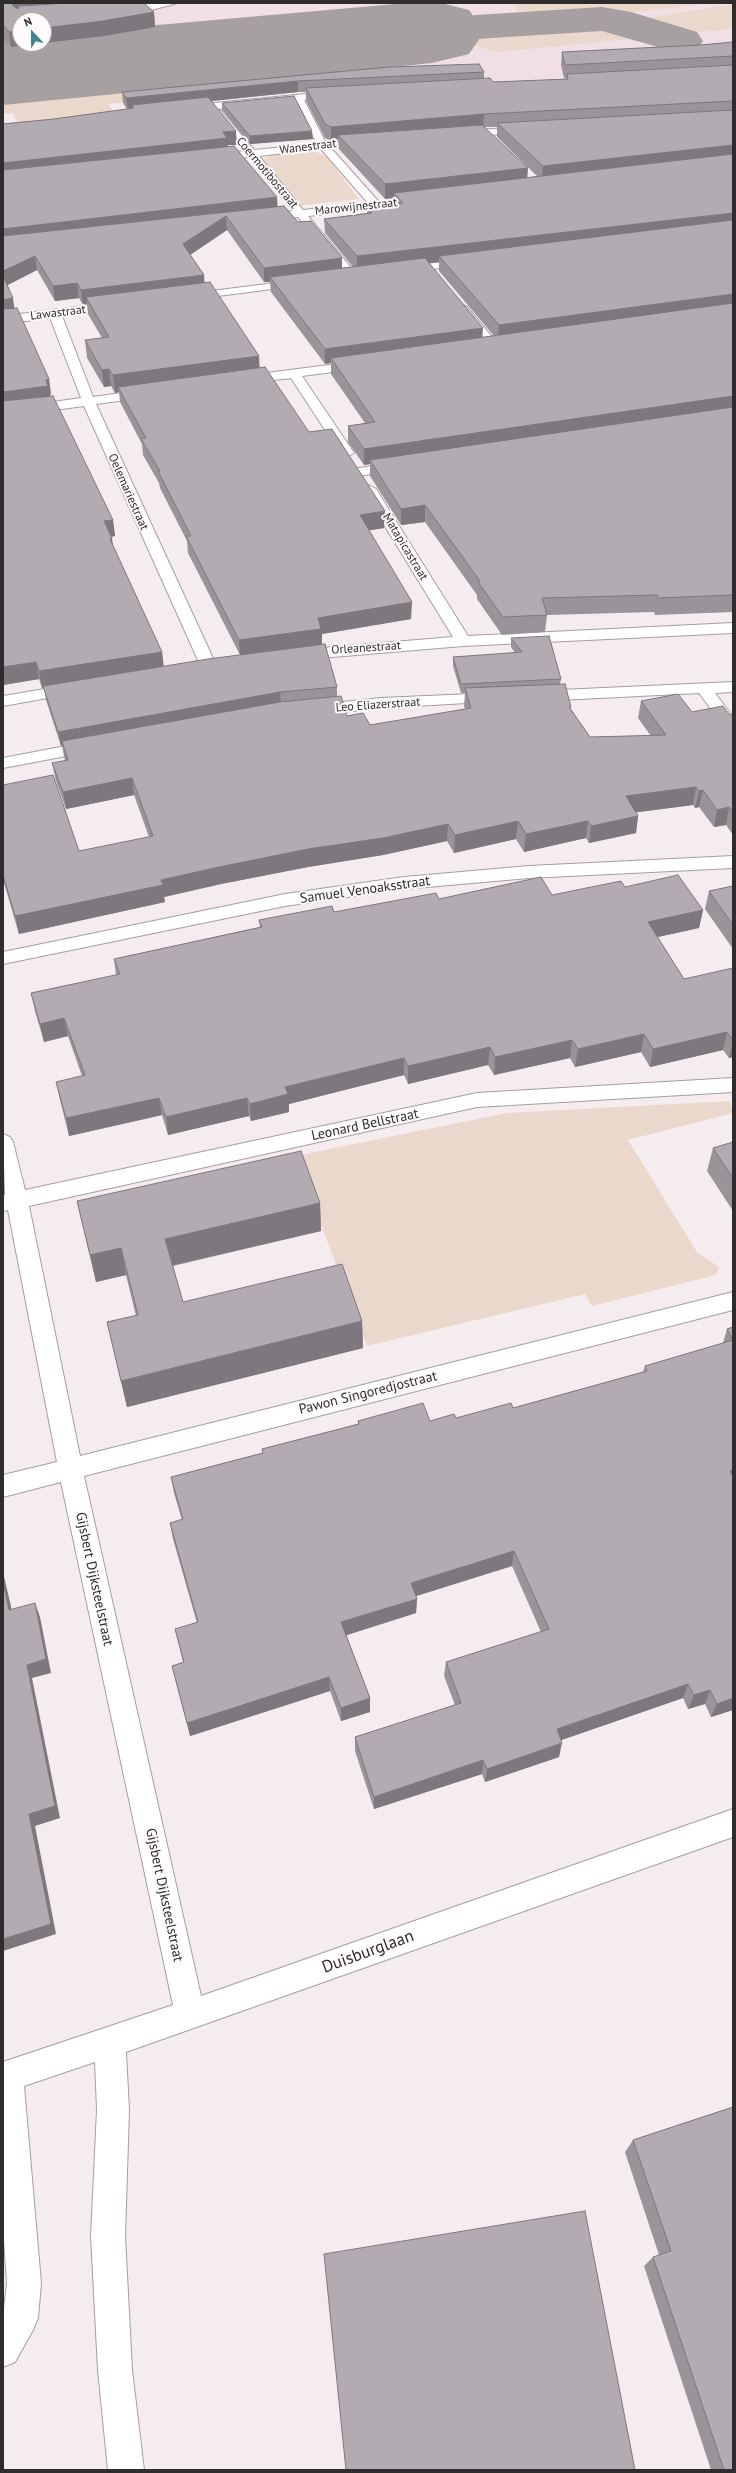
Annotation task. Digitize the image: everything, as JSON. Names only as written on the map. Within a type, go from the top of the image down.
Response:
[{"type":"street","points":[[135,4],[151,7],[174,3]]},
{"type":"street","points":[[174,110],[298,97],[343,94]]},
{"type":"street","points":[[298,97],[322,144],[376,205]]},
{"type":"street","name":"Coermotibostraat","points":[[212,106],[352,276]]},
{"type":"street","points":[[452,134],[538,129]]},
{"type":"street","points":[[483,132],[494,143]]},
{"type":"street","name":"Wanestraat","points":[[197,160],[322,144],[382,139]]},
{"type":"street","name":"Marowijnestraat","points":[[254,219],[438,198]]},
{"type":"street","points":[[389,271],[482,260]]},
{"type":"street","points":[[427,267],[437,278]]},
{"type":"street","points":[[336,278],[367,274]]},
{"type":"street","points":[[172,299],[313,281]]},
{"type":"street","points":[[456,301],[494,347]]},
{"type":"street","name":"Lawastraat","points":[[3,320],[125,305]]},
{"type":"street","name":"Oelemariestraat","points":[[55,314],[88,401],[216,666],[194,670]]},
{"type":"street","points":[[479,349],[510,344]]},
{"type":"street","points":[[233,382],[371,363]]},
{"type":"street","name":"Matapicastraat","points":[[294,373],[359,472],[463,641]]},
{"type":"street","points":[[3,413],[157,392]]},
{"type":"street","points":[[359,472],[414,464]]},
{"type":"street","name":"Orleanestraat","points":[[284,657],[337,650],[463,641],[733,628]]},
{"type":"street","points":[[3,701],[87,687]]},
{"type":"street","name":"Leo Eliazerstraat","points":[[296,711],[382,703],[733,687]]},
{"type":"street","points":[[704,689],[733,728]]},
{"type":"street","points":[[3,763],[111,743]]},
{"type":"street","name":"Samuel Venoaksstraat","points":[[3,958],[285,900],[404,883],[529,872],[733,862]]},
{"type":"street","name":"Leonard Bellstraat","points":[[10,1202],[477,1100],[733,1085]]},
{"type":"street","name":"Gijsbert Dijksteelstraat","points":[[3,1142],[10,1202],[190,2015]]},
{"type":"street","name":"Pawon Singoredjostraat","points":[[3,1486],[733,1301]]},
{"type":"street","name":"Duisburglaan","points":[[5,2078],[190,2015],[733,1822]]},
{"type":"street","points":[[110,2042],[113,2110],[108,2236],[115,2370],[126,2470]]},
{"type":"street","points":[[3,2350],[21,2318],[24,2283],[5,2078]]},
{"type":"shaded area","points":[[188,3],[733,3],[733,71],[483,82],[394,75],[3,114],[3,25],[12,35],[12,52],[52,52],[52,23]]},
{"type":"shaded area","points":[[535,3],[698,3],[698,5],[531,23],[512,5]]},
{"type":"shaded area","points":[[733,4],[733,29],[675,34],[629,21]]},
{"type":"shaded area","points":[[603,24],[652,37],[498,52],[458,41]]},
{"type":"shaded area","points":[[443,46],[470,56],[391,65],[394,75],[109,104],[114,113],[18,123],[13,113],[3,114],[3,87]]},
{"type":"shaded area","points":[[304,151],[317,152],[327,157],[359,199],[299,206],[262,160],[271,155]]},
{"type":"shaded area","points":[[730,1101],[733,1113],[628,1140],[697,1252],[719,1267],[716,1275],[592,1306],[585,1294],[367,1346],[295,1156],[507,1113]]},
{"type":"building","points":[[3,3],[15,3],[12,5],[18,9],[19,6],[68,3],[144,3],[154,12],[103,21],[52,27],[52,12],[12,12],[12,32],[9,32],[3,25]]},
{"type":"building","points":[[733,42],[733,56],[565,65],[562,52],[701,45]]},
{"type":"building","points":[[479,64],[484,72],[298,81],[126,98],[122,92],[389,67]]},
{"type":"building","points":[[733,65],[733,101],[484,114],[331,127],[325,124],[306,88],[490,78],[493,82],[568,79],[567,74]]},
{"type":"building","points":[[294,96],[312,131],[250,136],[222,103]]},
{"type":"building","points":[[208,97],[236,131],[223,132],[227,138],[3,163],[3,124],[54,119],[134,108],[132,105]]},
{"type":"building","points":[[733,110],[733,145],[543,166],[497,123]]},
{"type":"building","points":[[482,125],[528,168],[385,184],[338,135]]},
{"type":"building","points":[[234,146],[277,197],[3,229],[3,170]]},
{"type":"building","points":[[733,154],[733,213],[357,256],[324,219],[372,213],[367,208],[403,203],[394,193]]},
{"type":"building","points":[[284,206],[298,222],[311,221],[342,258],[264,268],[226,216],[183,244],[204,275],[81,290],[77,283],[53,286],[35,256],[3,271],[3,236]]},
{"type":"building","points":[[733,220],[733,294],[499,325],[439,256]]},
{"type":"building","points":[[425,258],[483,328],[325,349],[270,277]]},
{"type":"building","points":[[3,276],[13,298],[3,300]]},
{"type":"building","points":[[210,282],[259,356],[113,375],[109,369],[102,370],[85,340],[109,337],[86,297]]},
{"type":"building","points":[[733,303],[733,396],[364,449],[348,426],[375,422],[331,358]]},
{"type":"building","points":[[17,308],[49,379],[46,380],[48,386],[3,392],[3,309]]},
{"type":"building","points":[[265,367],[309,432],[332,429],[385,511],[360,515],[412,602],[318,618],[321,629],[239,640],[186,536],[191,536],[158,471],[160,471],[141,439],[146,438],[118,387]]},
{"type":"building","points":[[53,396],[113,520],[104,521],[112,538],[110,539],[162,652],[39,671],[36,662],[3,667],[3,401]]},
{"type":"building","points":[[733,407],[733,595],[658,598],[657,595],[542,598],[547,615],[503,617],[478,582],[480,581],[425,505],[401,509],[370,460]]},
{"type":"building","points":[[549,636],[561,679],[461,684],[453,657],[522,652],[511,638]]},
{"type":"building","points":[[325,644],[337,687],[280,692],[58,732],[43,686],[208,659]]},
{"type":"building","points":[[565,684],[571,707],[569,707],[590,737],[666,735],[641,701],[678,694],[692,712],[723,706],[729,714],[733,716],[733,812],[729,807],[717,810],[703,790],[699,791],[696,787],[626,796],[638,816],[591,826],[588,821],[526,834],[518,821],[455,835],[448,824],[383,838],[308,849],[219,867],[161,880],[163,885],[15,916],[3,875],[3,785],[53,775],[79,851],[153,836],[132,778],[63,792],[52,763],[68,760],[62,741],[280,702],[341,696],[347,716],[363,713],[370,725],[471,708],[465,688]]},
{"type":"building","points":[[678,875],[703,910],[648,922],[684,979],[733,968],[733,1040],[727,1032],[653,1049],[644,1034],[578,1049],[572,1040],[495,1057],[490,1047],[408,1066],[404,1058],[285,1087],[288,1094],[250,1104],[247,1098],[166,1117],[159,1098],[66,1118],[56,1082],[85,1075],[64,1018],[40,1024],[31,993],[120,974],[114,959],[262,927],[259,920],[332,906],[334,912],[436,893],[439,899],[541,877],[552,895],[621,881],[625,887]]},
{"type":"building","points":[[733,886],[733,925],[709,891]]},
{"type":"building","points":[[733,1142],[733,1178],[713,1148]]},
{"type":"building","points":[[301,1151],[320,1203],[165,1239],[183,1302],[342,1264],[362,1321],[121,1381],[107,1322],[138,1315],[121,1248],[90,1255],[77,1201]]},
{"type":"building","points":[[733,1327],[733,1340],[727,1329]]},
{"type":"building","points":[[733,1340],[733,1470],[730,1471],[733,1477],[733,1698],[717,1704],[710,1690],[694,1695],[688,1684],[557,1729],[562,1743],[487,1769],[483,1760],[374,1797],[355,1737],[461,1703],[446,1662],[549,1629],[514,1551],[411,1583],[417,1599],[341,1622],[370,1698],[341,1708],[329,1677],[187,1723],[172,1666],[184,1662],[175,1629],[198,1622],[170,1523],[183,1519],[171,1477],[263,1453],[262,1449],[359,1424],[358,1421],[423,1403],[430,1421],[454,1414],[456,1418],[511,1403],[513,1408],[647,1371],[645,1366]]},
{"type":"building","points":[[3,1582],[9,1610],[35,1603],[46,1659],[27,1665],[55,1806],[29,1814],[51,1924],[3,1939]]},
{"type":"building","points":[[733,2107],[733,2470],[724,2470],[653,2257],[671,2251],[633,2140]]},
{"type":"building","points":[[585,2211],[635,2470],[346,2470],[324,2254]]},
{"type":"taxiway","points":[[476,27],[602,19],[616,21],[682,41]]},
{"type":"runway","points":[[3,72],[432,32]]}]
